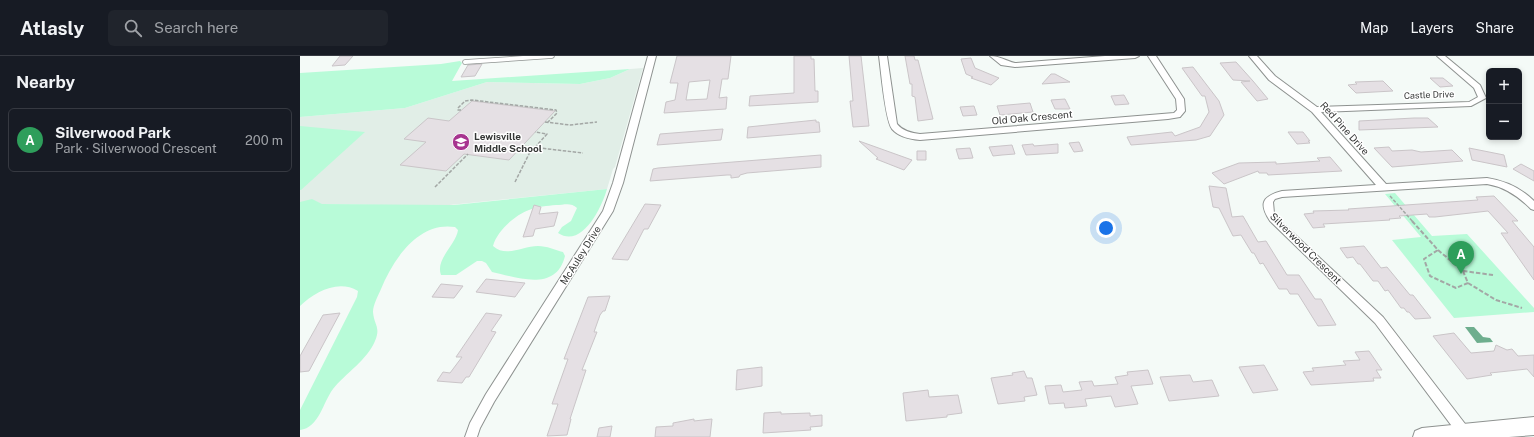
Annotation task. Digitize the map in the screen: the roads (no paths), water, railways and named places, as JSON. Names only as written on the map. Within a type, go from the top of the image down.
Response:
[{"type":"main road","points":[[1422,437],[1534,426]]},
{"type":"street","name":"McAuley Drive","points":[[471,437],[474,427],[490,398],[608,211],[618,182],[652,56]]},
{"type":"street","name":"Old Oak Crescent","points":[[883,56],[893,124],[902,134],[920,137],[1168,117],[1177,114],[1181,111],[1180,100],[1152,56]]},
{"type":"street","points":[[994,56],[1004,63],[1015,65],[1135,56]]},
{"type":"street","name":"Red Pine Drive","points":[[1254,56],[1280,84],[1316,110],[1382,186]]},
{"type":"street","name":"Castle Drive","points":[[1316,110],[1471,104],[1482,98],[1477,87],[1441,56]]},
{"type":"street","name":"Silverwood Crescent","points":[[1465,433],[1379,320],[1269,213],[1268,202],[1272,197],[1282,194],[1382,186],[1493,181],[1510,186],[1520,192],[1534,207]]},
{"type":"lane","points":[[465,62],[499,58],[552,56]]},
{"type":"place","name":"Lewisville Middle School","points":[[461,142]]},
{"type":"place","name":"Silverwood Park","points":[[1461,274]]}]
